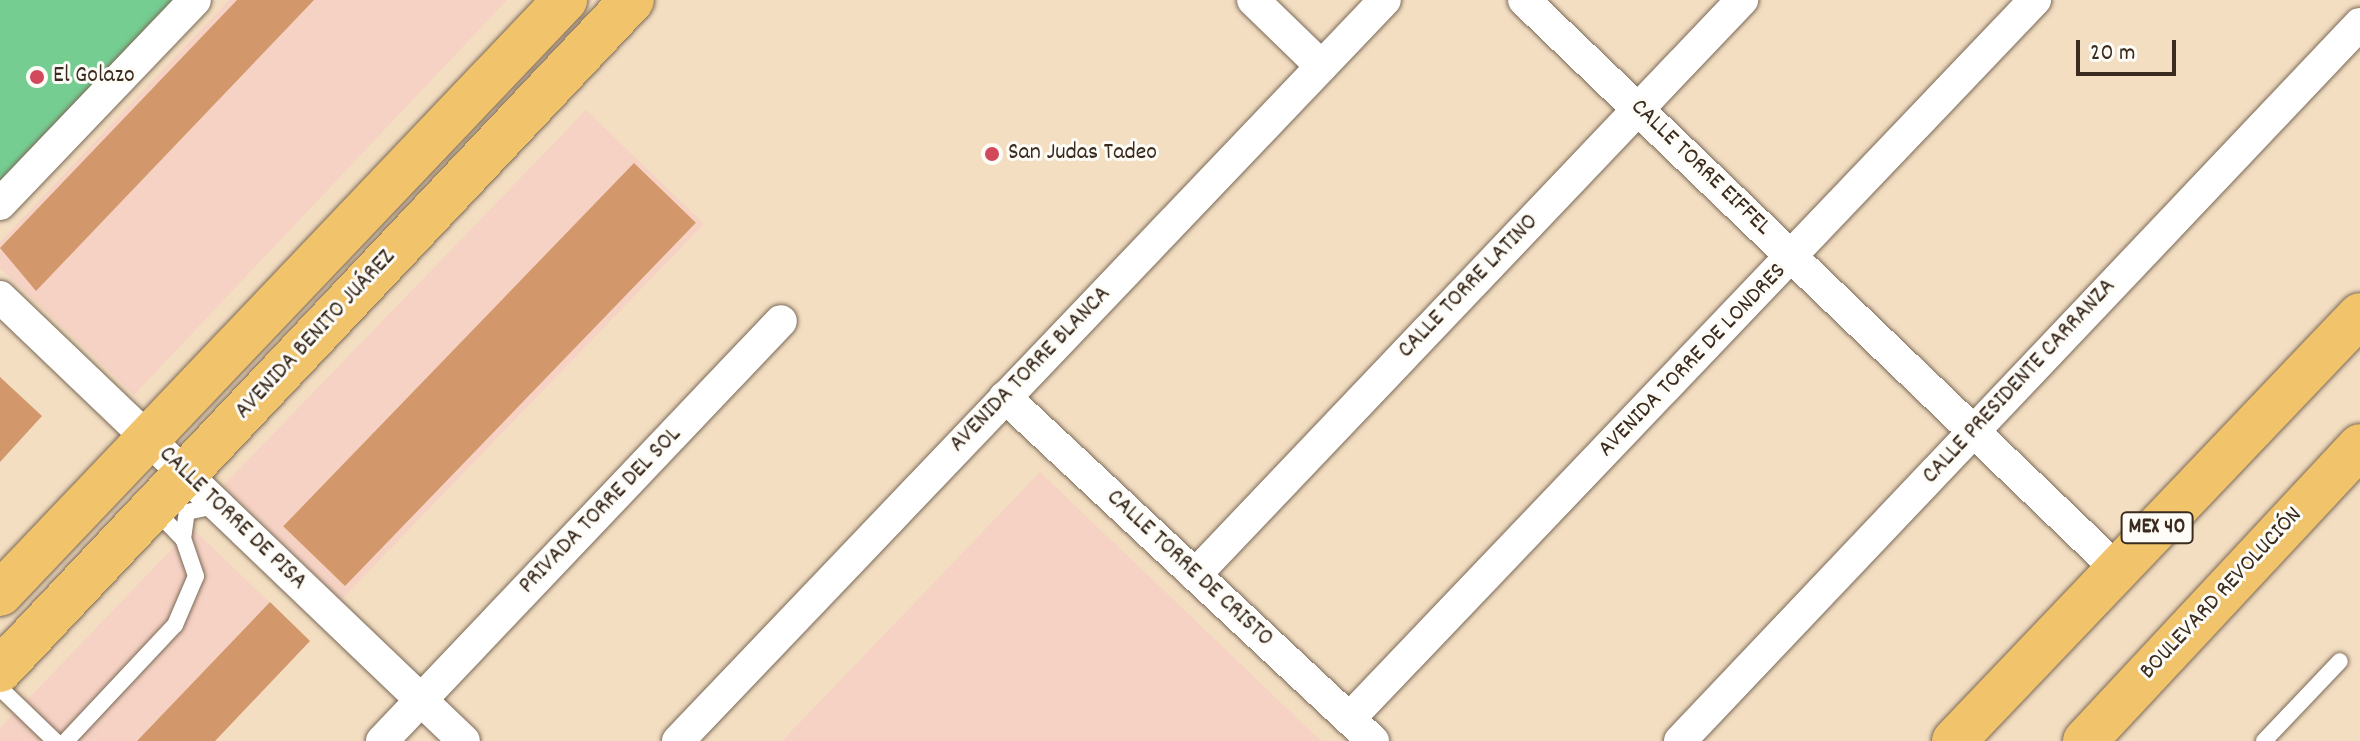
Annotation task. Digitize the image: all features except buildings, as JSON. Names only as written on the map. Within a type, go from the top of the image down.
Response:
[{"type":"main road","name":"AVENIDA BENITO JUÁREZ","points":[[0,594],[565,0]]},
{"type":"main road","points":[[473,167],[515,98],[597,0]]},
{"type":"main road","name":"AVENIDA BENITO JUÁREZ","points":[[0,670],[632,0]]},
{"type":"main road","name":"MEX 40","points":[[1954,741],[1977,724],[2117,569],[2360,315]]},
{"type":"main road","name":"BOULEVARD REVOLUCIÓN","points":[[2085,741],[2360,446]]},
{"type":"street","points":[[0,204],[195,0]]},
{"type":"street","points":[[1253,0],[1321,66]]},
{"type":"street","name":"AVENIDA TORRE BLANCA","points":[[678,741],[1385,0]]},
{"type":"street","name":"CALLE TORRE EIFFEL","points":[[1524,0],[2117,569]]},
{"type":"street","name":"CALLE TORRE LATINO","points":[[1195,575],[1742,0]]},
{"type":"street","name":"AVENIDA TORRE DE LONDRES","points":[[1349,719],[2035,0]]},
{"type":"street","name":"CALLE PRESIDENTE CARRANZA","points":[[1680,741],[2360,24]]},
{"type":"street","name":"CALLE TORRE DE PISA","points":[[0,297],[464,741]]},
{"type":"street","name":"PRIVADA TORRE DEL SOL","points":[[382,741],[781,321]]},
{"type":"street","name":"CALLE TORRE DE CRISTO","points":[[1005,397],[1373,741]]},
{"type":"lane","points":[[183,539],[187,512],[218,506]]},
{"type":"lane","points":[[66,741],[175,625],[196,576],[183,539],[153,508]]},
{"type":"lane","points":[[2264,741],[2340,661]]},
{"type":"lane","points":[[0,688],[55,741]]},
{"type":"shaded area","points":[[229,0],[507,0],[134,395],[0,268],[0,242]]},
{"type":"shaded area","points":[[586,110],[704,224],[341,599],[223,485]]},
{"type":"shaded area","points":[[1040,472],[1321,741],[782,741]]},
{"type":"shaded area","points":[[192,528],[310,641],[215,741],[0,741],[0,728]]},
{"type":"green space","name":"El Golazo","points":[[0,0],[176,0],[0,182]]},
{"type":"place","name":"El Golazo","points":[[37,77]]},
{"type":"place","name":"San Judas Tadeo","points":[[992,154]]}]
